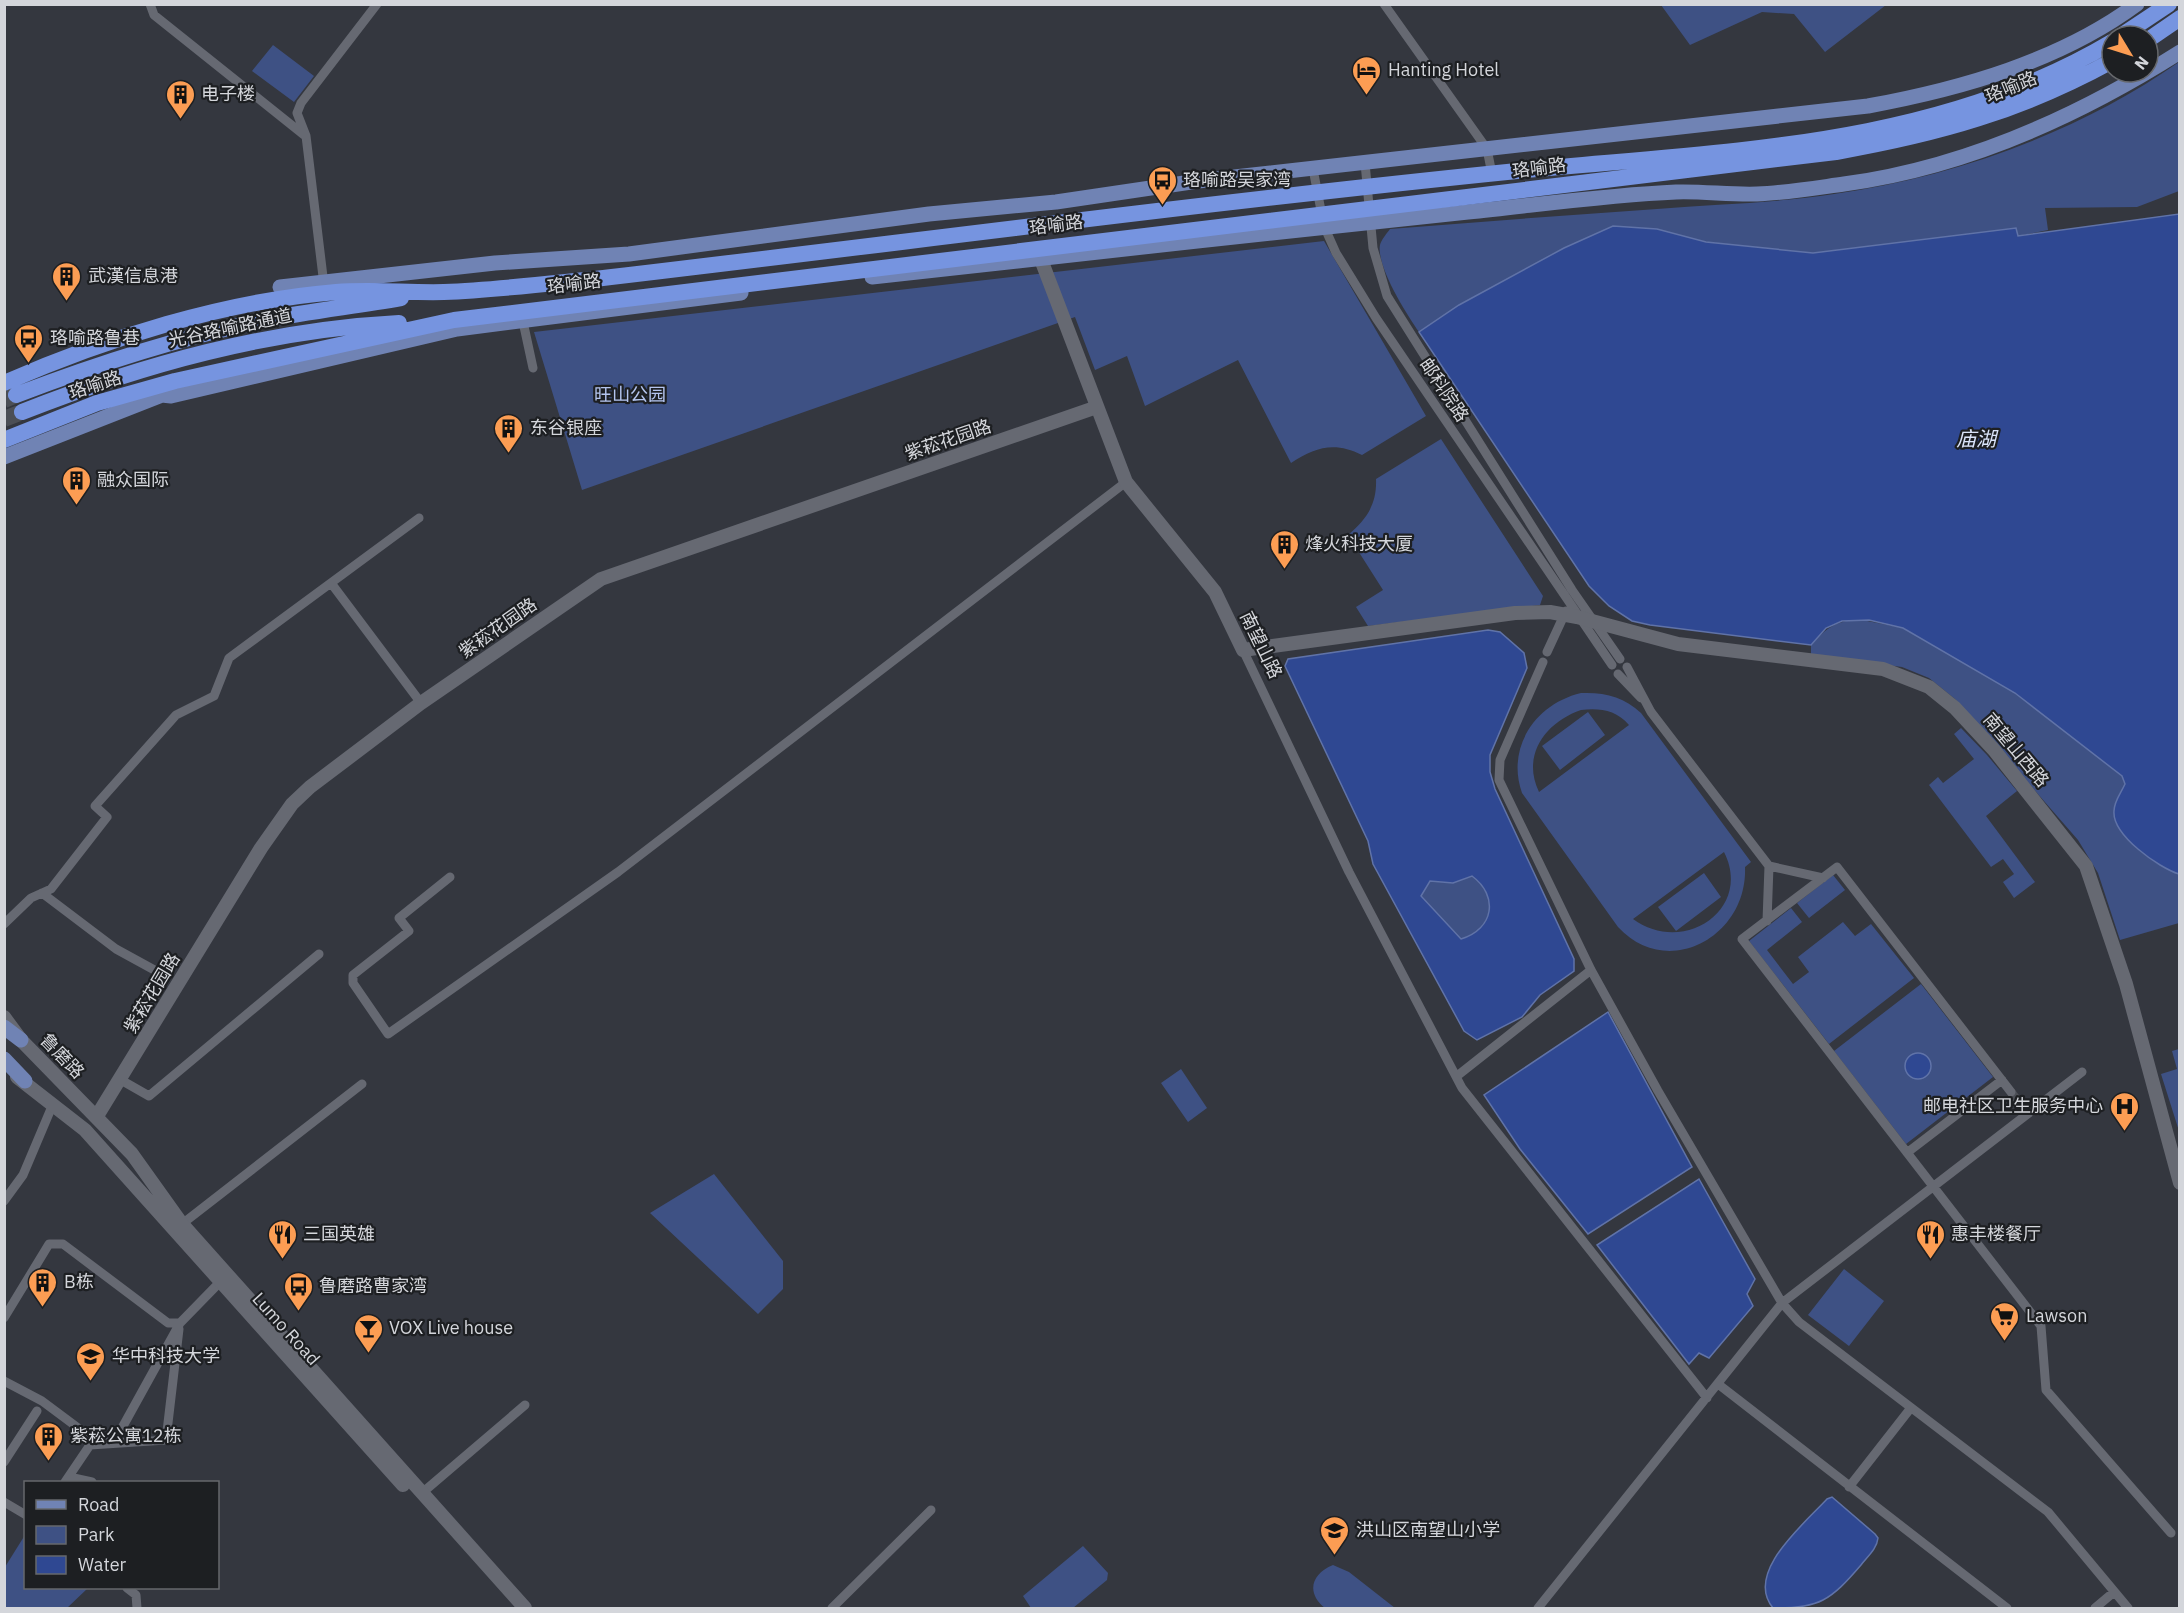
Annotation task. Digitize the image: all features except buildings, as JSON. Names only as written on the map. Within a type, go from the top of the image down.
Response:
[{"type":"highway","points":[[2139,24],[2169,4]]},
{"type":"highway","points":[[2160,32],[2180,18]]},
{"type":"highway","name":"珞喻路","points":[[10,389],[122,337],[325,287],[440,292],[525,287],[1367,188],[1831,140],[1890,129],[1997,95],[2054,72],[2100,48]]},
{"type":"highway","name":"珞喻路","points":[[4,440],[97,403],[175,381],[454,320],[521,316],[1370,215],[1836,152],[1936,133],[2006,111],[2067,85],[2100,67]]},
{"type":"highway","name":"光谷珞喻路通道","points":[[10,389],[69,375],[190,338],[266,320],[440,292]]},
{"type":"highway","name":"光谷珞喻路通道","points":[[22,412],[143,368],[262,338],[335,327],[454,320]]},
{"type":"main road","points":[[279,286],[325,287],[495,263],[630,254],[929,214],[1056,202],[1198,181],[1868,106],[1936,93],[2048,54],[2138,4]]},
{"type":"main road","points":[[1370,215],[1678,192],[1758,194],[1846,184],[1886,176],[1965,154],[2071,114],[2127,85],[2180,52]]},
{"type":"main road","points":[[4,457],[162,395],[171,396],[521,316]]},
{"type":"main road","points":[[4,1028],[21,1040]]},
{"type":"main road","points":[[4,1059],[25,1081]]},
{"type":"street","points":[[150,4],[154,15],[306,136]]},
{"type":"street","points":[[325,287],[306,136],[297,113],[301,103],[377,4]]},
{"type":"street","points":[[1384,4],[1487,149],[1492,174]]},
{"type":"street","points":[[1365,163],[1376,264],[1391,305],[1578,598],[1620,659]]},
{"type":"street","name":"邮科院路","points":[[1313,169],[1323,220],[1336,253],[1376,318],[1570,613],[1612,665]]},
{"type":"street","name":"南望山路","points":[[1038,253],[1126,482],[1215,592],[1349,872],[1452,1065],[1462,1088],[1707,1398]]},
{"type":"street","points":[[521,316],[533,368]]},
{"type":"street","name":"紫菘花园路","points":[[97,1116],[261,848],[292,804],[310,787],[421,703],[601,579],[1097,407]]},
{"type":"street","points":[[450,877],[399,918],[409,931],[353,975],[353,983],[388,1034],[618,872],[1126,482]]},
{"type":"street","points":[[4,924],[31,898],[51,889],[107,817],[95,806],[176,715],[214,696],[229,658],[419,518]]},
{"type":"street","points":[[331,583],[421,703]]},
{"type":"street","points":[[1547,652],[1578,598]]},
{"type":"street","name":"南望山西路","points":[[1243,650],[1515,613],[1550,612],[1570,613],[1594,622],[1678,644],[1883,669],[1911,678],[1948,701],[1981,735],[2071,844],[2091,877],[2126,984],[2180,1184]]},
{"type":"street","points":[[1543,662],[1500,760],[1498,773],[1508,800],[1592,970],[1658,1091],[1782,1303],[1799,1322],[2048,1512],[2128,1608]]},
{"type":"street","points":[[1627,667],[1647,704]]},
{"type":"street","points":[[1618,674],[1647,704],[1769,866],[1767,921]]},
{"type":"street","points":[[1769,866],[1823,878]]},
{"type":"street","points":[[2011,1092],[1838,867],[1742,939],[2041,1326],[2046,1390],[2171,1533]]},
{"type":"street","points":[[42,893],[116,949],[158,972]]},
{"type":"street","points":[[121,1080],[149,1096],[319,954]]},
{"type":"street","points":[[1457,1076],[1592,970]]},
{"type":"street","name":"鲁磨路","points":[[4,1017],[21,1040],[97,1116]]},
{"type":"street","points":[[4,1070],[25,1081]]},
{"type":"street","points":[[1538,1608],[1782,1303],[1934,1186],[2026,1111],[2082,1072]]},
{"type":"street","points":[[1908,1152],[2002,1080]]},
{"type":"street","name":"Lumo Road","points":[[25,1081],[85,1131],[514,1608]]},
{"type":"street","points":[[183,1224],[362,1084]]},
{"type":"street","points":[[4,1201],[23,1175],[53,1104]]},
{"type":"street","name":"Lumo Road","points":[[97,1116],[132,1154],[183,1224],[525,1608]]},
{"type":"street","points":[[4,1318],[49,1244],[63,1244],[168,1323],[180,1323]]},
{"type":"street","points":[[4,1381],[42,1401],[97,1442],[107,1443],[117,1437],[180,1323],[220,1282]]},
{"type":"street","points":[[67,1480],[90,1445],[166,1440],[180,1323]]},
{"type":"street","points":[[1718,1384],[2007,1608]]},
{"type":"street","points":[[422,1493],[525,1405]]},
{"type":"street","points":[[1849,1487],[1911,1409]]},
{"type":"street","points":[[4,1462],[37,1411]]},
{"type":"street","points":[[4,1502],[24,1514]]},
{"type":"street","points":[[832,1608],[931,1510]]},
{"type":"street","points":[[129,1589],[136,1595],[137,1608]]},
{"type":"street","points":[[2094,1608],[2114,1592]]},
{"type":"green space","points":[[1661,5],[1886,5],[1825,52],[1794,14],[1762,12],[1690,45]]},
{"type":"green space","points":[[273,45],[314,76],[294,102],[252,71]]},
{"type":"green space","points":[[2179,62],[2179,191],[2137,207],[2045,208],[2048,230],[2018,236],[2016,229],[1813,253],[1706,242],[1657,229],[1564,248],[1459,305],[1419,332],[1387,277],[1380,254],[1380,245],[1390,229],[1790,199],[1834,194],[1925,176],[2014,148],[2058,130],[2100,110],[2145,84],[2160,84],[2160,74]]},
{"type":"green space","name":"旺山公园","points":[[1324,241],[1426,416],[1362,455],[1343,448],[1325,448],[1308,453],[1291,463],[1238,360],[1145,406],[1127,356],[1095,370],[1075,317],[582,490],[534,332]]},
{"type":"green space","points":[[1441,439],[1543,596],[1540,605],[1368,626],[1356,607],[1383,590],[1348,535],[1361,523],[1373,503],[1376,479]]},
{"type":"green space","points":[[1857,619],[1903,628],[2015,693],[2122,776],[2125,785],[2115,804],[2115,820],[2120,830],[2138,849],[2160,865],[2179,874],[2179,923],[2120,940],[2098,873],[2078,840],[1955,699],[1929,678],[1902,667],[1811,655],[1811,645],[1826,630],[1837,624]]},
{"type":"green space","points":[[1581,693],[1598,693],[1621,699],[1641,713],[1751,862],[1745,867],[1742,892],[1733,913],[1719,931],[1701,943],[1681,950],[1659,950],[1638,943],[1618,927],[1522,793],[1518,776],[1518,760],[1528,730],[1550,707]],"holes":[[[1581,710],[1607,711],[1619,716],[1629,725],[1539,792],[1534,778],[1533,765],[1540,742],[1557,723]],[[1724,852],[1731,873],[1729,892],[1721,908],[1708,921],[1692,929],[1673,932],[1653,929],[1633,919]]]},
{"type":"green space","points":[[1588,712],[1605,735],[1560,770],[1542,746]]},
{"type":"green space","points":[[1961,728],[2017,791],[1986,816],[2035,882],[2014,898],[2003,882],[2014,874],[2003,859],[1991,867],[1929,785],[1938,777],[1943,783],[1974,759],[1954,734]]},
{"type":"green space","points":[[1704,873],[1721,897],[1676,931],[1658,907]]},
{"type":"green space","points":[[1833,875],[1845,890],[1809,918],[1797,903]]},
{"type":"green space","points":[[1472,876],[1487,892],[1489,911],[1480,928],[1461,939],[1421,896],[1430,881],[1453,883]]},
{"type":"green space","points":[[1791,908],[1802,922],[1767,950],[1793,984],[1809,972],[1798,957],[1843,922],[1855,936],[1871,924],[1914,978],[1829,1044],[1749,941]]},
{"type":"green space","points":[[1921,984],[1993,1077],[1906,1144],[1834,1051]]},
{"type":"green space","points":[[2180,1049],[2179,1131],[2161,1074],[2177,1069],[2172,1051]]},
{"type":"green space","points":[[1181,1069],[1207,1108],[1188,1122],[1161,1083]]},
{"type":"green space","points":[[714,1174],[783,1261],[783,1289],[758,1314],[650,1213]]},
{"type":"green space","points":[[1844,1269],[1884,1301],[1849,1346],[1808,1315]]},
{"type":"green space","points":[[24,1537],[24,1589],[87,1589],[67,1608],[5,1608],[5,1567]]},
{"type":"green space","points":[[1083,1546],[1108,1573],[1107,1580],[1073,1608],[1031,1608],[1023,1596]]},
{"type":"green space","points":[[1333,1565],[1349,1572],[1395,1608],[1325,1608],[1315,1596],[1314,1584],[1320,1573]]},
{"type":"water","name":"庙湖","points":[[2179,214],[2179,874],[2149,858],[2120,830],[2115,820],[2114,807],[2125,784],[2122,776],[2015,693],[1903,628],[1869,620],[1842,621],[1826,628],[1811,645],[1650,625],[1632,621],[1609,606],[1589,586],[1419,332],[1459,305],[1564,248],[1613,226],[1657,229],[1706,242],[1813,253],[2016,228],[2018,236]]},
{"type":"water","points":[[1488,630],[1500,632],[1524,653],[1527,668],[1490,755],[1490,772],[1495,789],[1574,959],[1574,971],[1540,995],[1522,1017],[1477,1040],[1464,1031],[1373,864],[1368,841],[1285,666],[1288,659]],"holes":[[[1472,876],[1481,884],[1489,902],[1486,920],[1480,928],[1461,939],[1421,896],[1430,881],[1453,883]]]},
{"type":"water","points":[[1608,1012],[1692,1167],[1588,1234],[1520,1149],[1484,1095]]},
{"type":"water","points":[[1918,1053],[1927,1057],[1931,1066],[1927,1075],[1918,1079],[1909,1075],[1905,1066],[1909,1057]]},
{"type":"water","points":[[1699,1179],[1755,1279],[1747,1294],[1753,1306],[1709,1358],[1699,1353],[1689,1364],[1597,1245]]},
{"type":"water","points":[[1832,1497],[1875,1534],[1878,1538],[1876,1546],[1841,1587],[1823,1600],[1802,1607],[1773,1608],[1766,1594],[1766,1580],[1771,1565],[1792,1535],[1827,1499]]},
{"type":"tunnel","points":[[4,400],[16,395]]},
{"type":"tunnel","points":[[4,419],[22,412]]},
{"type":"tunnel","points":[[2011,1092],[2023,1108]]},
{"type":"place","name":"Hanting Hotel","points":[[1367,96]]},
{"type":"place","name":"电子楼","points":[[180,120]]},
{"type":"place","name":"珞喻路吴家湾","points":[[1162,206]]},
{"type":"place","name":"武漢信息港","points":[[67,302]]},
{"type":"place","name":"珞喻路鲁巷","points":[[29,364]]},
{"type":"place","name":"东谷银座","points":[[509,454]]},
{"type":"place","name":"融众国际","points":[[76,506]]},
{"type":"place","name":"烽火科技大厦","points":[[1284,570]]},
{"type":"place","name":"邮电社区卫生服务中心","points":[[2124,1132]]},
{"type":"place","name":"三国英雄","points":[[282,1260]]},
{"type":"place","name":"惠丰楼餐厅","points":[[1930,1260]]},
{"type":"place","name":"B栋","points":[[43,1308]]},
{"type":"place","name":"鲁磨路曹家湾","points":[[298,1312]]},
{"type":"place","name":"Lawson","points":[[2005,1342]]},
{"type":"place","name":"VOX Live house","points":[[368,1354]]},
{"type":"place","name":"华中科技大学","points":[[91,1382]]},
{"type":"place","name":"紫菘公寓12栋","points":[[49,1462]]},
{"type":"place","name":"洪山区南望山小学","points":[[1335,1556]]}]
